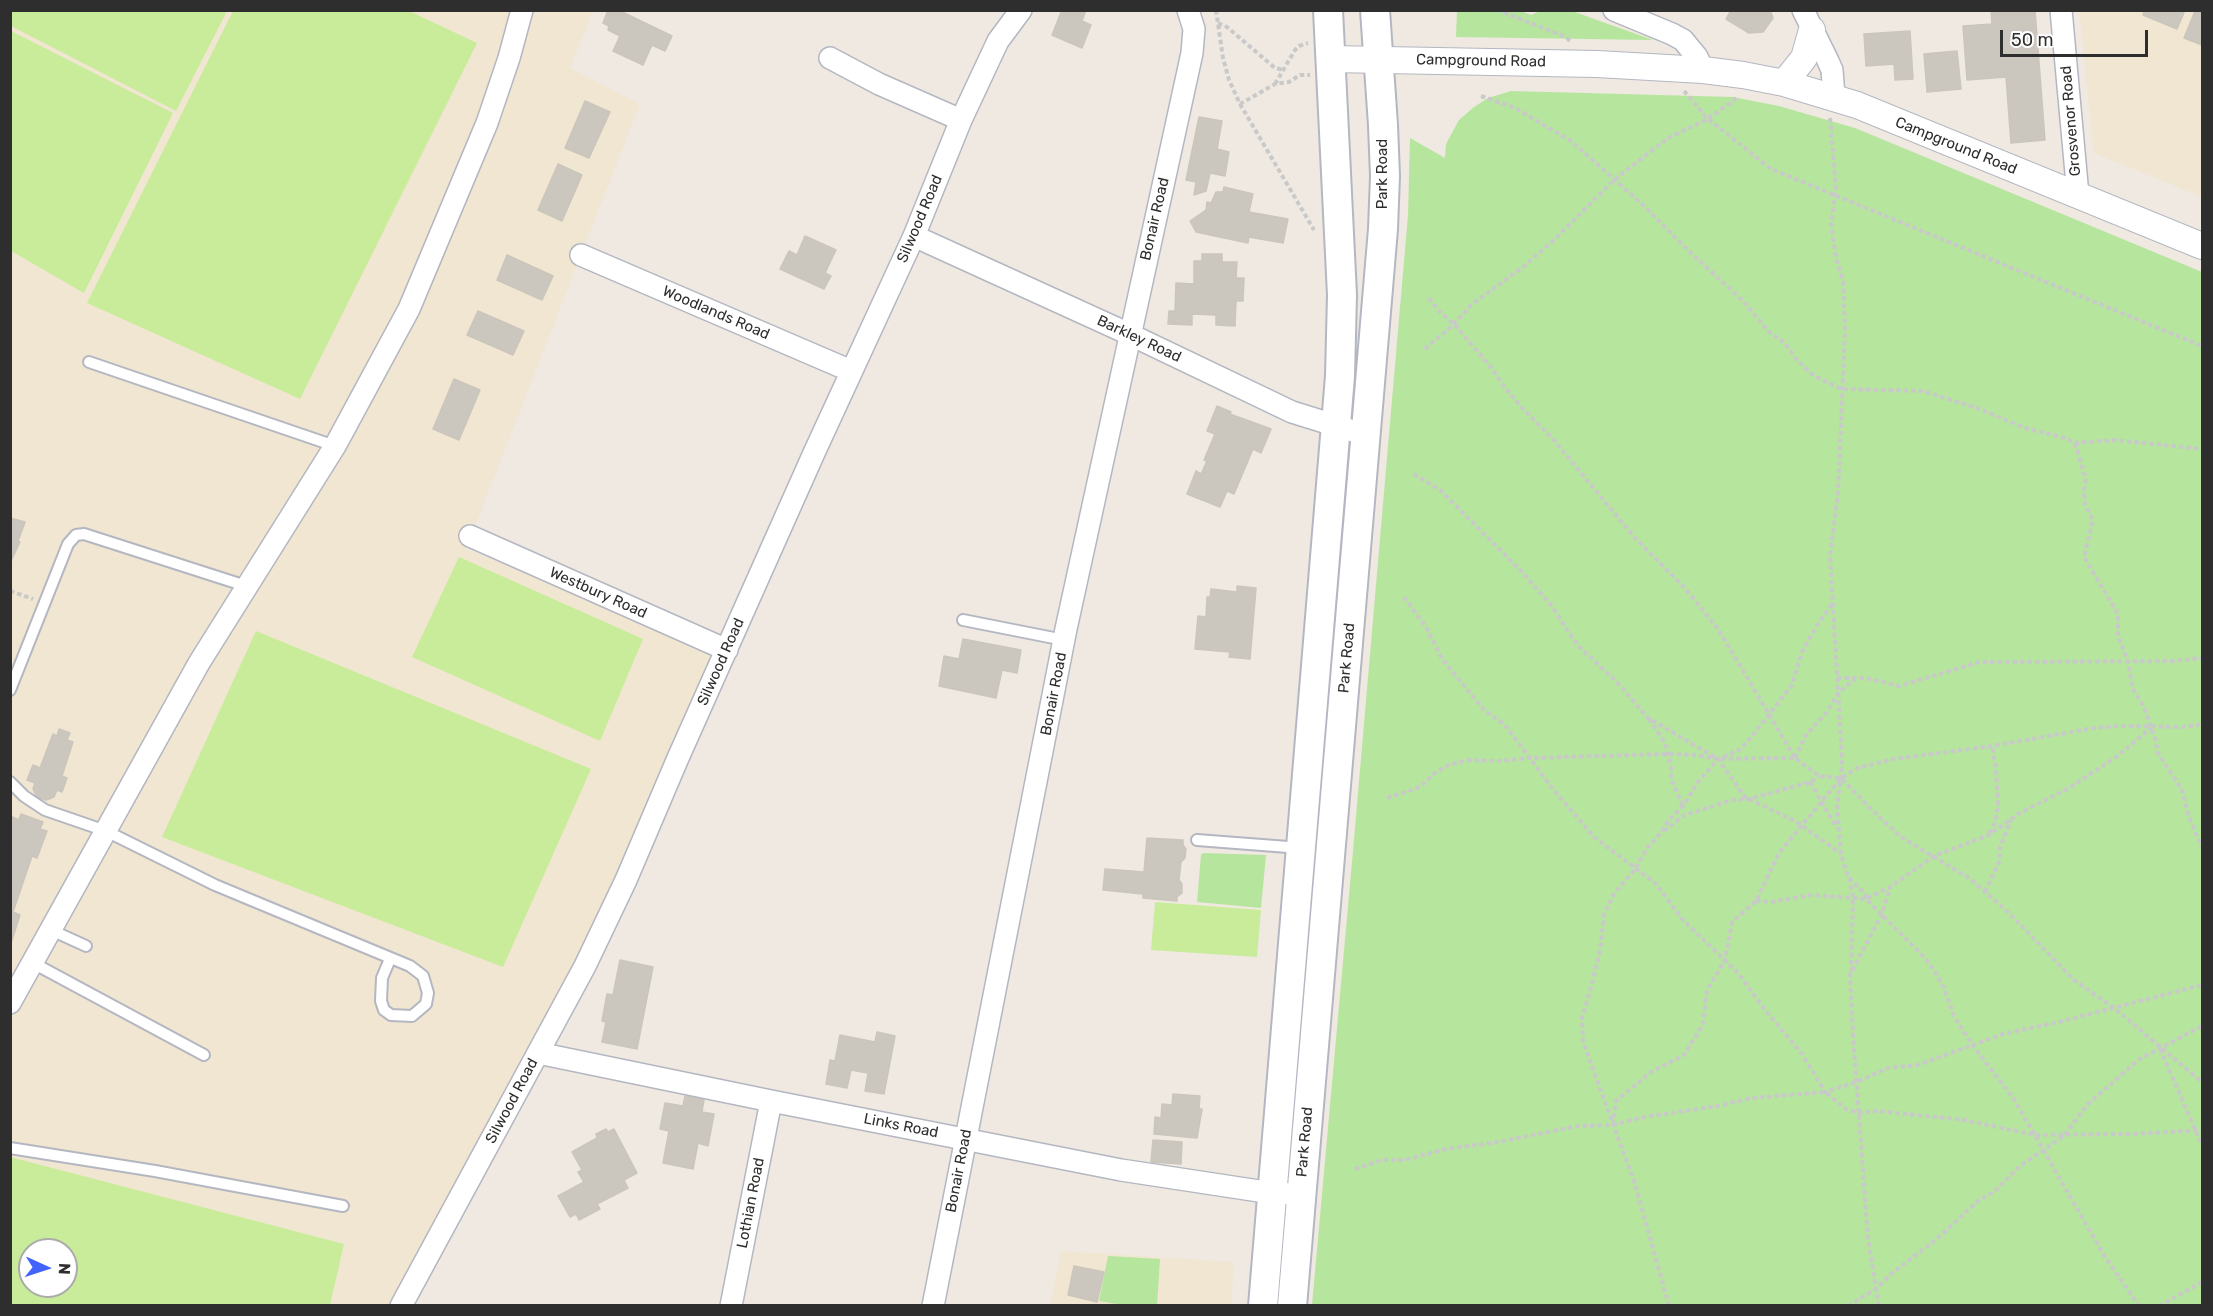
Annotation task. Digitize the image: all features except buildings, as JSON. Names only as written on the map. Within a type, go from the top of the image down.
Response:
[{"type":"main road","name":"Park Road","points":[[1263,1305],[1341,367],[1342,295],[1321,59],[1328,10]]},
{"type":"main road","name":"Park Road","points":[[1292,1305],[1382,240],[1384,187],[1375,10]]},
{"type":"street","points":[[10,1003],[199,663],[335,446],[409,309],[487,123],[522,10]]},
{"type":"street","name":"Silwood Road","points":[[401,1305],[570,996],[626,880],[851,371],[914,236],[961,120],[998,41],[1021,10]]},
{"type":"street","name":"Bonair Road","points":[[933,1305],[1064,640],[1185,85],[1194,38],[1194,29],[1188,10]]},
{"type":"street","points":[[1614,10],[1683,40],[1697,57],[1703,70]]},
{"type":"street","name":"Grosvenor Road","points":[[2061,10],[2078,195]]},
{"type":"street","points":[[1784,82],[1804,58],[1807,20]]},
{"type":"street","points":[[1807,20],[1832,70],[1832,105]]},
{"type":"street","points":[[830,58],[879,84],[961,120]]},
{"type":"street","name":"Campground Road","points":[[1321,59],[1597,64],[1703,70],[1784,82],[1832,105],[2078,195],[2202,246]]},
{"type":"street","name":"Barkley Road","points":[[914,236],[1129,334],[1292,412],[1366,435]]},
{"type":"street","name":"Woodlands Road","points":[[581,255],[851,371]]},
{"type":"street","name":"Westbury Road","points":[[470,536],[727,650]]},
{"type":"street","name":"Links Road","points":[[538,1053],[1121,1170],[1301,1195]]},
{"type":"street","name":"Lothian Road","points":[[731,1305],[771,1101]]},
{"type":"lane","points":[[90,362],[335,446]]},
{"type":"lane","points":[[10,690],[72,537],[84,534],[246,586]]},
{"type":"lane","points":[[963,620],[1064,640]]},
{"type":"lane","points":[[10,782],[24,796],[45,810],[106,831],[215,885],[418,970],[427,985],[428,993],[426,1004],[412,1016],[391,1015],[384,1010],[381,1001],[382,978],[390,959]]},
{"type":"lane","points":[[1197,840],[1302,848]]},
{"type":"lane","points":[[51,930],[86,946]]},
{"type":"lane","points":[[33,963],[204,1055]]},
{"type":"lane","points":[[10,1148],[155,1171],[343,1206]]},
{"type":"path","points":[[1216,10],[1229,80],[1240,104],[1317,235]]},
{"type":"path","points":[[1497,10],[1566,37],[1572,43]]},
{"type":"path","points":[[1218,23],[1227,27],[1275,68],[1285,70]]},
{"type":"path","points":[[1240,104],[1275,84],[1289,81],[1300,75],[1321,59],[1299,46],[1275,84]]},
{"type":"path","points":[[1684,90],[1708,118],[1771,169],[2202,346]]},
{"type":"path","points":[[1425,349],[1454,324],[1471,305],[1548,246],[1614,180],[1668,138],[1708,118],[1736,99],[1739,93]]},
{"type":"path","points":[[1481,96],[1515,108],[1571,141],[1643,205],[1743,300],[1768,332],[1785,343],[1796,359],[1814,376],[1842,389],[1923,391],[1977,408],[2025,428],[2065,438],[2075,443],[2115,440],[2202,448]]},
{"type":"path","points":[[1832,105],[1835,195],[1831,224],[1836,258],[1843,280],[1845,330],[1838,494],[1830,555],[1842,778],[1837,805],[1841,854],[1853,897],[1851,975],[1856,1082],[1868,1238],[1879,1305]]},
{"type":"path","points":[[1429,298],[1490,366],[1506,389],[1553,439],[1635,538],[1683,586],[1719,629],[1768,716],[1795,758],[1819,776],[1842,778],[1901,837],[1969,878],[2008,912],[2074,980],[2114,1008],[2202,1082]]},
{"type":"path","points":[[2075,443],[2086,480],[2085,505],[2093,520],[2084,557],[2118,615],[2118,636],[2128,662],[2133,689],[2144,707],[2158,753],[2181,790],[2189,818],[2202,848]]},
{"type":"path","points":[[1414,474],[1440,490],[1522,572],[1551,605],[1578,646],[1616,681],[1648,718],[1665,743],[1671,779],[1683,806]]},
{"type":"path","points":[[10,591],[45,603]]},
{"type":"path","points":[[1404,597],[1426,627],[1442,659],[1484,710],[1504,726],[1594,837],[1655,883],[1683,920],[1738,974],[1802,1054],[1825,1092],[1846,1109],[1859,1113],[1877,1111],[1964,1120],[2035,1135],[2064,1136],[2202,1130]]},
{"type":"path","points":[[1660,834],[1718,759],[1739,750],[1792,685],[1802,652],[1815,627],[1833,603]]},
{"type":"path","points":[[1837,678],[1866,678],[1899,686],[1980,662],[2128,662],[2202,658]]},
{"type":"path","points":[[1795,758],[1806,735],[1827,712],[1838,693],[1856,678]]},
{"type":"path","points":[[1648,718],[1718,759],[1745,797],[1803,825],[1841,854]]},
{"type":"path","points":[[1613,1125],[1616,1101],[1651,1072],[1684,1055],[1703,1024],[1707,990],[1725,960],[1732,922],[1756,901],[1779,853],[1842,778],[1857,768],[1894,759],[2094,729],[2122,726],[2184,727],[2202,724]]},
{"type":"path","points":[[1756,901],[1771,902],[1811,895],[1866,899],[1890,887],[1934,856],[1989,835],[2012,819],[2069,788],[2116,757],[2151,728]]},
{"type":"path","points":[[1989,835],[1995,823],[1998,804],[1992,746]]},
{"type":"path","points":[[1387,798],[1421,786],[1436,772],[1449,765],[1467,760],[1499,761],[1668,754],[1718,759],[1795,758]]},
{"type":"path","points":[[1669,1305],[1635,1184],[1583,1042],[1581,1017],[1600,951],[1604,914],[1614,894],[1635,869],[1647,848],[1660,834],[1685,815],[1732,800],[1749,799],[1810,782],[1819,776]]},
{"type":"path","points":[[1810,782],[1838,830]]},
{"type":"path","points":[[1985,892],[2000,860],[2000,847],[2012,819]]},
{"type":"path","points":[[1848,877],[1865,894],[1866,899],[1926,959],[1944,988],[1954,1016],[1973,1046],[2014,1099],[2105,1257],[2139,1305]]},
{"type":"path","points":[[1851,975],[1882,914],[1890,887]]},
{"type":"path","points":[[1355,1169],[1382,1160],[1404,1160],[1446,1149],[1498,1142],[1578,1126],[1613,1125],[1644,1117],[1718,1106],[1751,1098],[1825,1092],[1888,1068],[1918,1065],[2003,1034],[2202,985]]},
{"type":"path","points":[[1848,1305],[1877,1288],[1891,1274],[1939,1237],[1979,1200],[1994,1192],[2020,1166],[2064,1136],[2087,1105],[2138,1060],[2202,1026]]},
{"type":"path","points":[[2160,1048],[2202,1144]]},
{"type":"path","points":[[2159,1305],[2202,1282]]},
{"type":"shaded area","points":[[10,11],[593,11],[570,68],[640,104],[466,549],[717,653],[583,953],[526,1052],[390,1305],[11,1305]]},
{"type":"shaded area","points":[[2079,11],[2202,11],[2202,197],[2094,153]]},
{"type":"shaded area","points":[[1061,1251],[1234,1262],[1231,1305],[1050,1306]]},
{"type":"green space","points":[[10,11],[227,11],[176,111],[11,26]]},
{"type":"green space","points":[[233,11],[409,11],[477,43],[300,399],[87,303]]},
{"type":"green space","points":[[1457,11],[1521,11],[1531,15],[1540,11],[1572,11],[1653,40],[1456,37]]},
{"type":"green space","points":[[11,31],[173,113],[84,293],[11,251]]},
{"type":"green space","points":[[1511,91],[1733,97],[1779,106],[1855,128],[2202,272],[2202,1305],[1312,1305],[1408,215],[1410,138],[1445,158],[1446,144],[1459,120],[1488,98]]},
{"type":"green space","points":[[459,557],[643,639],[600,741],[412,657]]},
{"type":"green space","points":[[256,631],[591,769],[503,967],[162,837]]},
{"type":"green space","points":[[1203,853],[1266,855],[1261,908],[1197,902]]},
{"type":"green space","points":[[1155,902],[1261,910],[1257,957],[1151,950]]},
{"type":"green space","points":[[10,1157],[344,1244],[330,1305],[11,1305]]},
{"type":"green space","points":[[1108,1256],[1160,1259],[1157,1305],[1123,1305],[1099,1301]]}]
